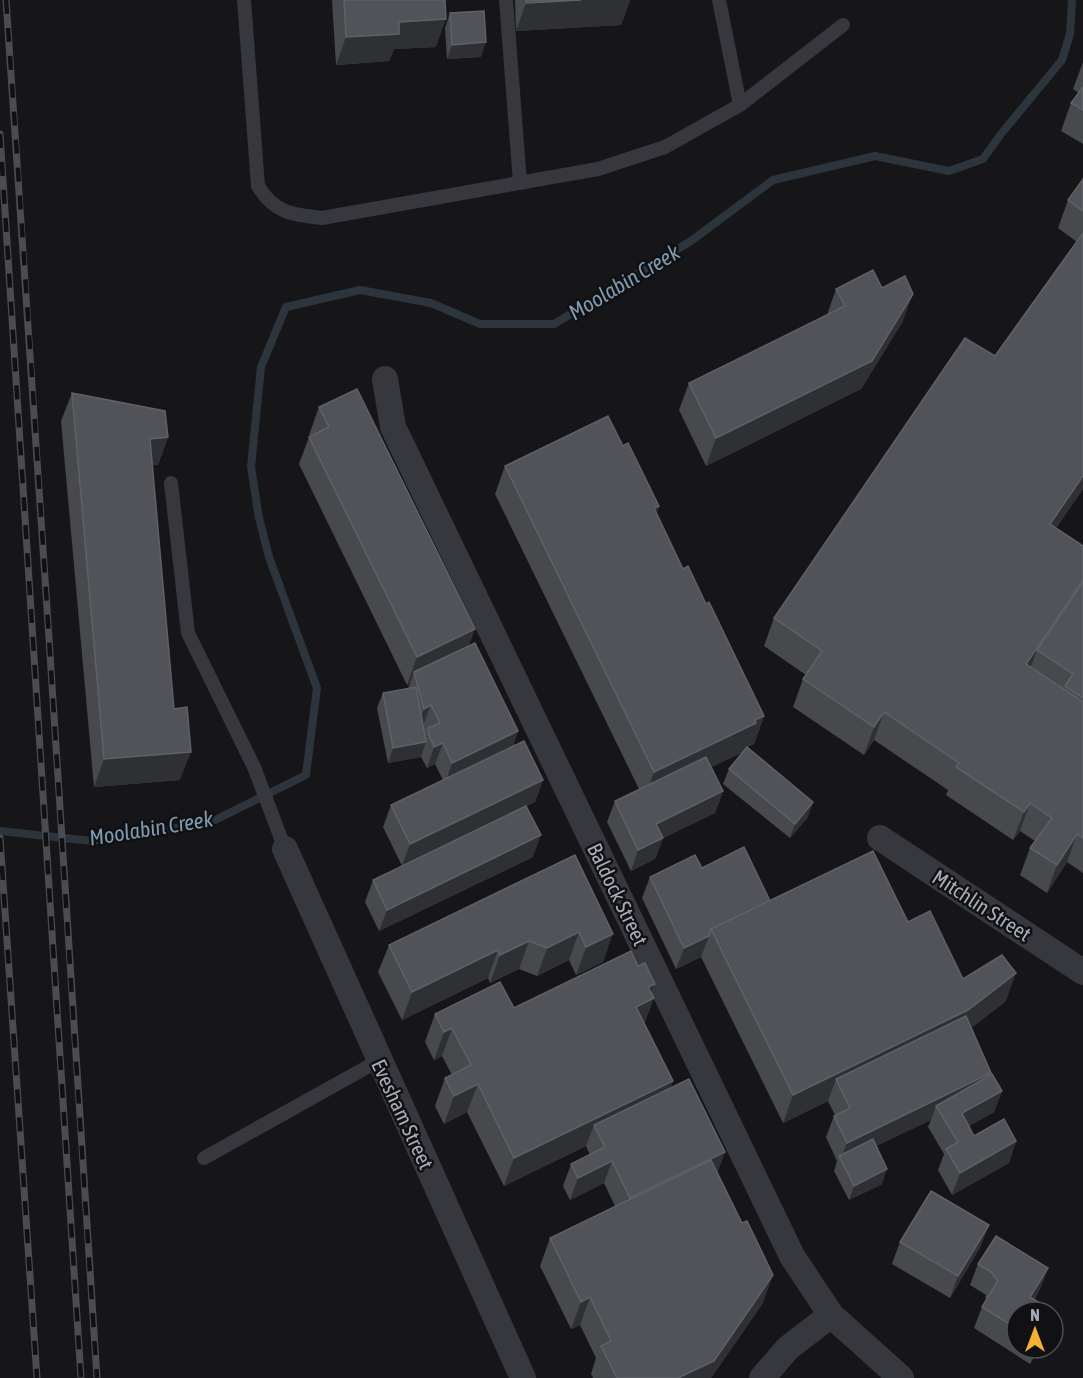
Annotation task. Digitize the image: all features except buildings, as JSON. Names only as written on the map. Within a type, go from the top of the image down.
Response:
[{"type":"street","name":"Baldock Street","points":[[385,379],[393,427],[792,1256],[831,1315],[901,1378]]},
{"type":"street","name":"Mitchlin Street","points":[[880,838],[1083,972]]},
{"type":"street","name":"Evesham Street","points":[[285,849],[378,1061],[523,1378]]},
{"type":"street","points":[[762,1378],[788,1348],[831,1315]]},
{"type":"lane","points":[[244,0],[258,186],[267,201],[297,215],[322,218],[598,169],[665,147],[740,105],[843,26]]},
{"type":"lane","points":[[507,0],[520,183]]},
{"type":"lane","points":[[719,0],[740,105]]},
{"type":"lane","points":[[171,483],[188,633],[254,767],[285,849]]},
{"type":"lane","points":[[204,1158],[378,1061]]},
{"type":"waterway","name":"Moolabin Creek","points":[[0,831],[92,841],[209,823],[306,775],[317,688],[269,557],[259,518],[251,467],[261,367],[286,307],[360,290],[431,303],[480,324],[554,324],[691,241],[773,180],[875,156],[949,171],[983,159],[1062,60],[1070,34],[1072,0]]},
{"type":"railway","points":[[6,0],[97,1378]]},
{"type":"railway","points":[[0,134],[81,1378]]},
{"type":"railway","points":[[0,838],[37,1378]]}]
